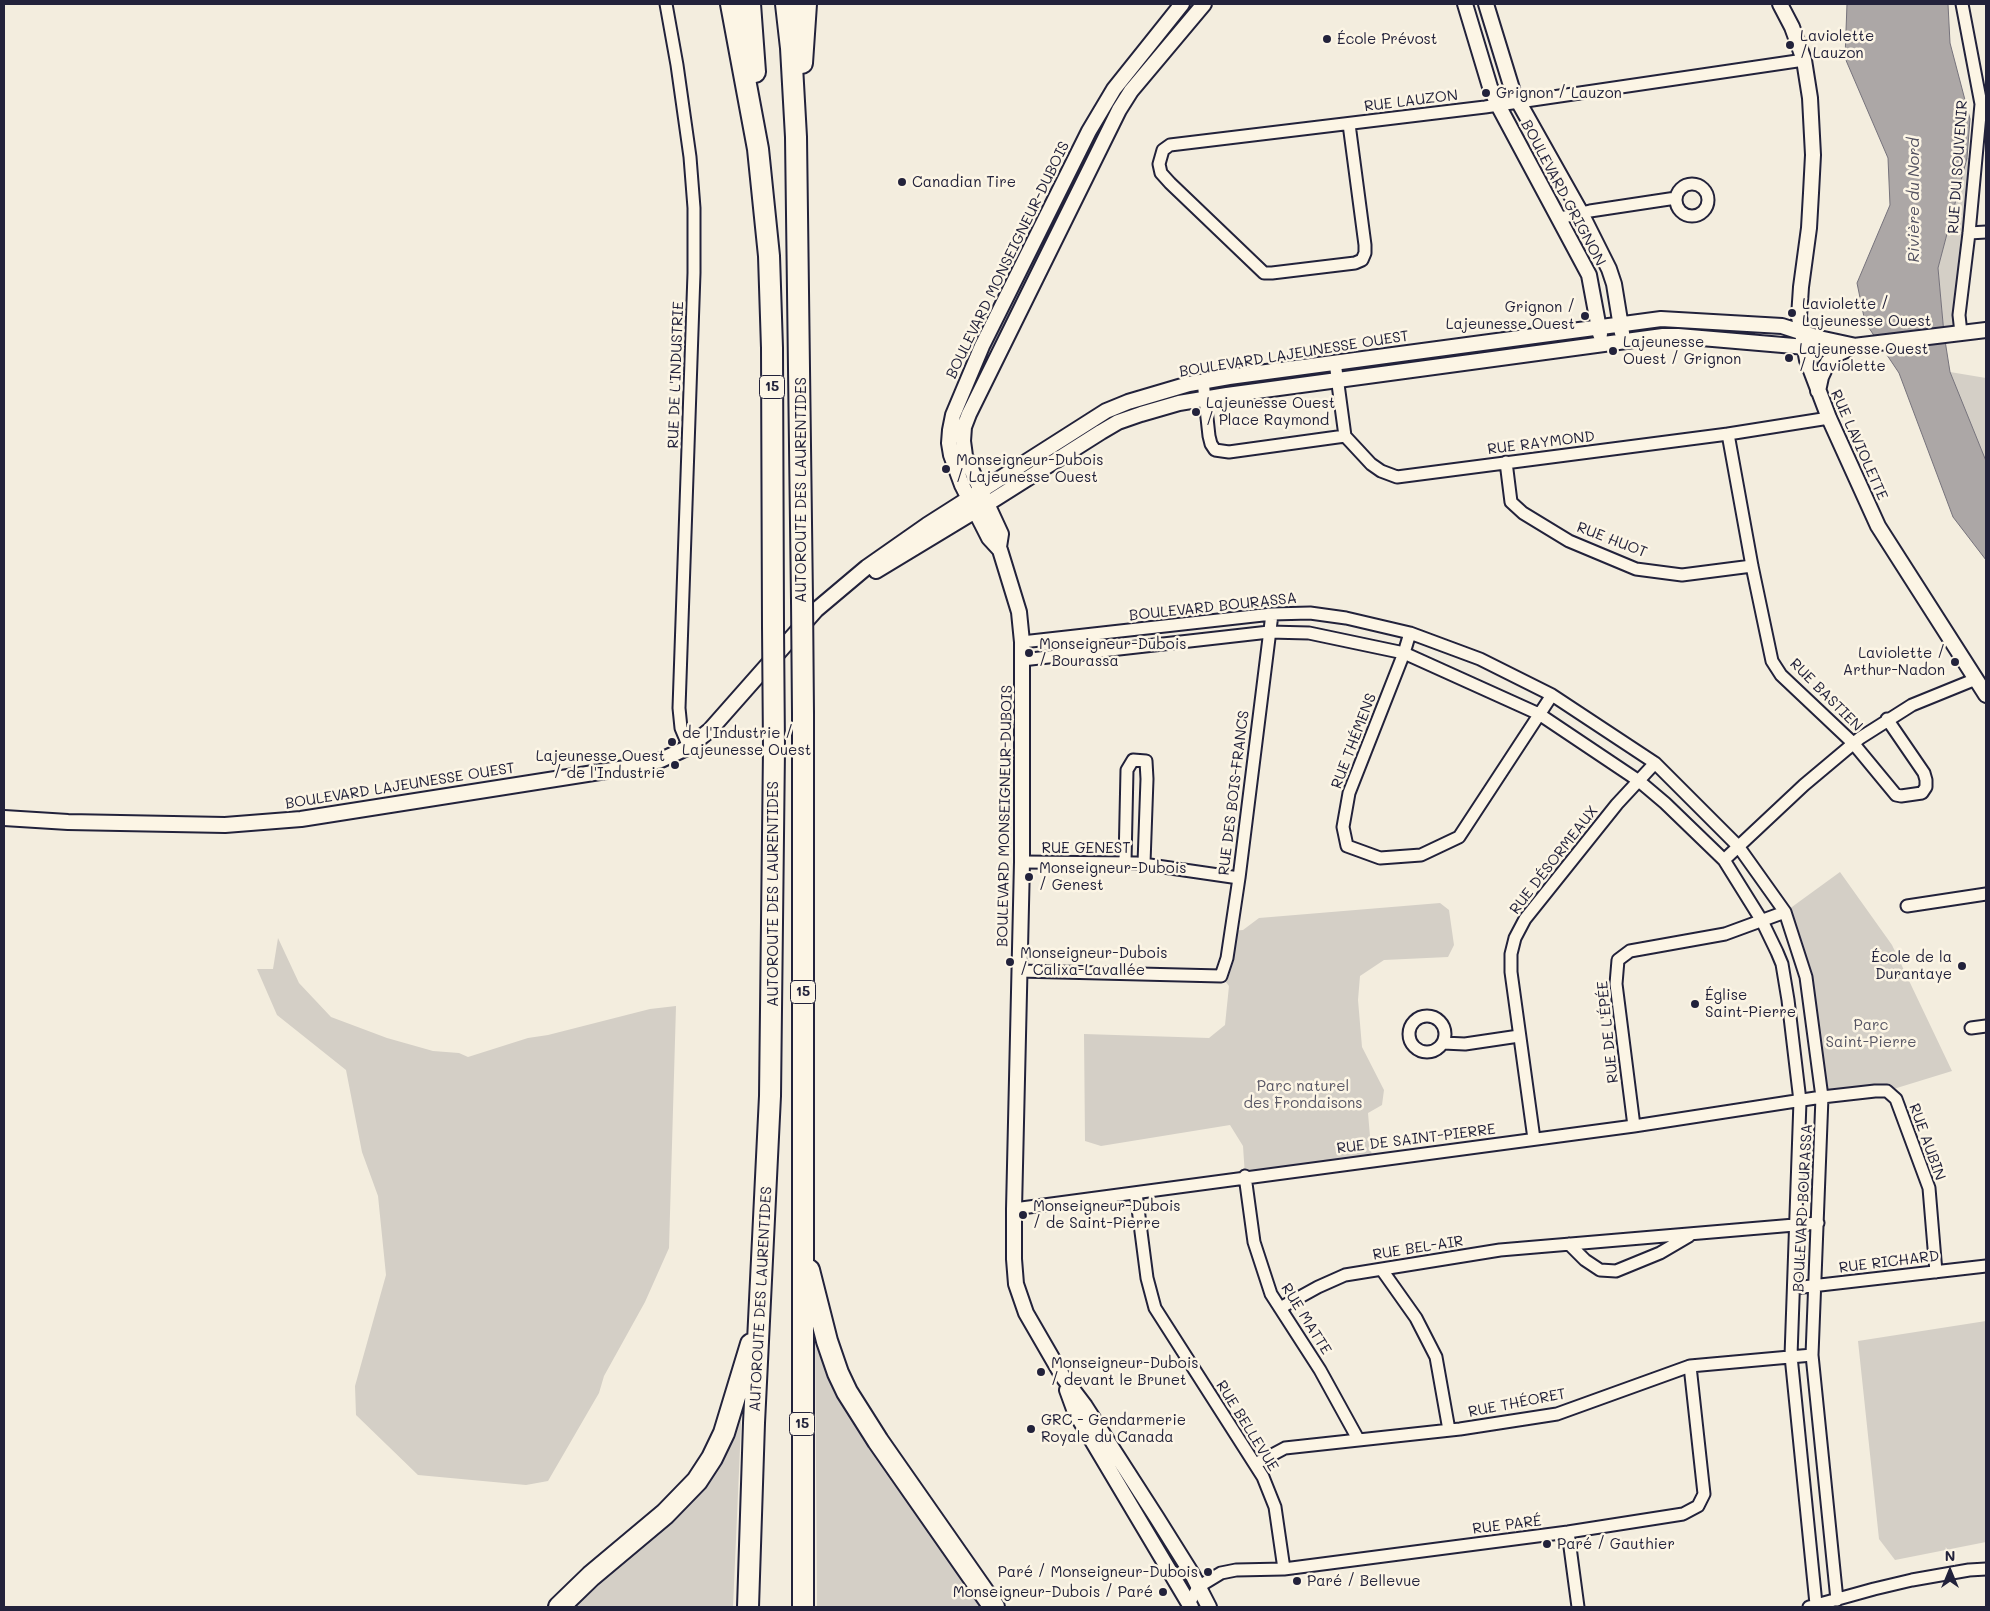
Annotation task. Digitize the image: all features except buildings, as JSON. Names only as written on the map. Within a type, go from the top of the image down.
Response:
[{"type":"highway","name":"AUTOROUTE DES LAURENTIDES","points":[[731,4],[758,149],[768,246],[772,322],[774,749],[772,1047],[761,1311],[754,1423],[748,1607]]},
{"type":"highway","points":[[750,4],[758,149]]},
{"type":"highway","name":"AUTOROUTE DES LAURENTIDES","points":[[786,4],[791,48],[796,137],[802,600],[803,1607]]},
{"type":"highway","points":[[796,137],[806,8]]},
{"type":"highway","points":[[802,1242],[827,1342],[843,1384],[870,1429],[994,1607]]},
{"type":"highway","points":[[558,1607],[591,1576],[665,1514],[684,1496],[702,1474],[726,1428],[761,1311]]},
{"type":"street","name":"RUE DE L'INDUSTRIE","points":[[666,4],[690,157],[695,216],[679,708],[681,728],[689,747]]},
{"type":"street","name":"BOULEVARD MONSEIGNEUR-DUBOIS","points":[[1182,4],[1114,89],[1095,121],[982,346],[960,396],[950,430],[950,443],[951,455],[956,471],[1001,534],[999,547],[1019,612],[1022,642],[1022,862],[1014,1209],[1015,1271],[1020,1298],[1035,1331],[1063,1377],[1090,1414],[1157,1518],[1209,1607]]},
{"type":"street","name":"BOULEVARD MONSEIGNEUR-DUBOIS","points":[[978,502],[965,456],[964,427],[969,414],[1118,110],[1131,91],[1204,4]]},
{"type":"street","name":"BOULEVARD GRIGNON","points":[[1465,4],[1490,87],[1498,105],[1560,218],[1589,276],[1602,344]]},
{"type":"street","name":"BOULEVARD GRIGNON","points":[[1486,4],[1513,92],[1581,213],[1609,268],[1614,284],[1623,342]]},
{"type":"street","name":"RUE LAVIOLETTE","points":[[1780,4],[1792,28],[1804,60],[1810,98],[1813,155],[1809,228],[1800,287],[1799,317],[1803,346],[1828,418],[1885,539],[1986,695]]},
{"type":"street","name":"RUE DU SOUVENIR","points":[[1960,333],[1959,315],[1983,103],[1962,4]]},
{"type":"street","name":"RUE LAUZON","points":[[1349,124],[1365,245],[1365,253],[1362,260],[1354,263],[1272,274],[1264,272],[1256,267],[1162,173],[1159,164],[1163,150],[1170,145],[1498,105],[1804,60]]},
{"type":"street","points":[[1560,218],[1676,198]]},
{"type":"street","points":[[1969,232],[1986,232]]},
{"type":"street","name":"BOULEVARD LAJEUNESSE OUEST","points":[[4,818],[68,822],[224,825],[301,819],[638,766],[661,760],[689,747],[713,727],[816,610],[847,584],[879,569],[978,502],[1106,411],[1128,402],[1203,381],[1674,318],[1782,326],[1819,338],[1861,345]]},
{"type":"street","name":"BOULEVARD LAJEUNESSE OUEST","points":[[978,502],[1118,422],[1141,414],[1205,398],[1602,344],[1678,336],[1829,349],[1986,330]]},
{"type":"street","points":[[1818,392],[1821,377],[1828,362],[1837,354],[1861,345]]},
{"type":"street","points":[[1203,381],[1211,444],[1215,450],[1222,452],[1345,436],[1335,362]]},
{"type":"street","name":"RUE RAYMOND","points":[[1345,436],[1371,464],[1381,471],[1397,477],[1728,434],[1828,418]]},
{"type":"street","name":"RUE BASTIEN","points":[[1728,434],[1752,566],[1772,661],[1781,675],[1853,744],[1896,795],[1922,793],[1926,787],[1924,773],[1887,719]]},
{"type":"street","name":"RUE HUOT","points":[[1506,462],[1510,502],[1523,513],[1569,541],[1636,569],[1682,575],[1752,566]]},
{"type":"street","name":"BOULEVARD BOURASSA","points":[[1022,642],[1272,614],[1310,613],[1346,618],[1410,633],[1480,659],[1552,695],[1655,763],[1738,846],[1784,912],[1806,977],[1809,997],[1822,1098],[1812,1355],[1837,1600]]},
{"type":"street","name":"RUE DES BOIS-FRANCS","points":[[1019,971],[1220,976],[1227,958],[1239,878],[1272,614]]},
{"type":"street","name":"BOULEVARD BOURASSA","points":[[1022,660],[1270,632],[1309,633],[1404,653],[1539,714],[1639,781],[1665,803],[1724,860],[1762,921],[1782,964],[1800,1101],[1792,1357],[1812,1606]]},
{"type":"street","name":"RUE THÉMENS","points":[[1410,633],[1404,653],[1349,793],[1343,827],[1347,846],[1380,858],[1421,855],[1459,837],[1552,695]]},
{"type":"street","points":[[1724,860],[1853,744],[1887,719],[1912,705],[1976,679]]},
{"type":"street","points":[[1125,862],[1126,770],[1133,760],[1146,762],[1144,863]]},
{"type":"street","name":"RUE DÉSORMEAUX","points":[[1534,1138],[1510,972],[1511,954],[1515,938],[1525,919],[1617,804],[1655,763]]},
{"type":"street","name":"RUE GENEST","points":[[1022,862],[1144,863],[1239,878]]},
{"type":"street","points":[[1908,906],[1986,894]]},
{"type":"street","name":"RUE DE L'ÉPÉE","points":[[1634,1126],[1616,984],[1618,960],[1630,951],[1725,934],[1784,912]]},
{"type":"street","points":[[1788,1000],[1809,997]]},
{"type":"street","points":[[1971,1028],[1986,1026]]},
{"type":"street","points":[[1443,1043],[1465,1044],[1519,1036]]},
{"type":"street","name":"RUE AUBIN","points":[[1822,1098],[1887,1091],[1896,1099],[1929,1188],[1936,1272]]},
{"type":"street","name":"RUE DE SAINT-PIERRE","points":[[1014,1209],[1245,1176],[1634,1126],[1822,1098]]},
{"type":"street","name":"RUE MATTE","points":[[1245,1176],[1254,1242],[1271,1294],[1320,1370],[1358,1439]]},
{"type":"street","name":"RUE BELLEVUE","points":[[1136,1193],[1147,1278],[1155,1308],[1263,1477],[1275,1507],[1284,1569]]},
{"type":"street","name":"RUE BEL-AIR","points":[[1280,1308],[1318,1287],[1345,1275],[1500,1250],[1818,1223]]},
{"type":"street","name":"RUE BEL-AIR","points":[[1570,1244],[1585,1260],[1600,1270],[1616,1271],[1660,1253],[1692,1234]]},
{"type":"street","name":"RUE RICHARD","points":[[1794,1288],[1986,1266]]},
{"type":"street","points":[[1382,1270],[1416,1318],[1436,1357],[1449,1430]]},
{"type":"street","name":"RUE THÉORET","points":[[1255,1464],[1285,1448],[1449,1430],[1557,1414],[1690,1366],[1812,1355]]},
{"type":"street","name":"RUE PARÉ","points":[[1198,1587],[1221,1573],[1236,1570],[1284,1569],[1568,1532],[1683,1514],[1698,1506],[1704,1494],[1690,1366]]},
{"type":"street","name":"BOULEVARD MONSEIGNEUR-DUBOIS","points":[[1063,1377],[1075,1412],[1190,1606]]},
{"type":"street","points":[[1798,1423],[1819,1421]]},
{"type":"street","points":[[1568,1532],[1578,1607]]},
{"type":"street","points":[[1812,1606],[1874,1588],[1912,1580],[1986,1569]]},
{"type":"street","points":[[1190,1606],[1198,1587]]},
{"type":"green space","points":[[1967,158],[1976,158],[1961,333],[1944,334],[1938,268]]},
{"type":"green space","points":[[1950,372],[1986,378],[1986,461],[1959,396]]},
{"type":"green space","name":"Parc Saint-Pierre","points":[[1840,872],[1892,945],[1952,1071],[1887,1091],[1822,1097],[1809,997],[1785,912]]},
{"type":"green space","name":"Parc naturel des Frondaisons","points":[[1440,903],[1449,910],[1454,945],[1448,957],[1384,960],[1360,976],[1358,1000],[1362,1047],[1384,1090],[1382,1105],[1368,1113],[1372,1160],[1245,1176],[1243,1146],[1230,1125],[1101,1146],[1085,1141],[1084,1034],[1209,1038],[1225,1025],[1229,986],[1221,976],[1231,931],[1243,930],[1259,918]]},
{"type":"green space","points":[[278,938],[299,983],[331,1017],[387,1038],[433,1051],[459,1053],[468,1057],[528,1038],[548,1035],[650,1009],[676,1006],[669,1248],[645,1302],[604,1376],[599,1393],[548,1481],[526,1485],[418,1475],[356,1415],[355,1386],[386,1275],[378,1196],[362,1152],[346,1070],[277,1015],[257,969],[273,969]]},
{"type":"green space","points":[[815,1321],[987,1607],[817,1607]]},
{"type":"green space","points":[[1986,1321],[1986,1542],[1895,1560],[1879,1539],[1858,1341]]},
{"type":"green space","points":[[742,1403],[733,1607],[568,1607],[674,1516]]},
{"type":"water","name":"Rivière du Nord","points":[[1847,4],[1948,4],[1950,43],[1970,119],[1967,158],[1938,268],[1944,334],[1950,372],[1986,461],[1986,560],[1953,517],[1899,373],[1865,322],[1857,283],[1890,205],[1888,158],[1845,58]]},
{"type":"place","name":"École Prévost","points":[[1327,39]]},
{"type":"place","name":"Laviolette / Lauzon","points":[[1790,45]]},
{"type":"place","name":"Grignon / Lauzon","points":[[1486,93]]},
{"type":"place","name":"Canadian Tire","points":[[902,182]]},
{"type":"place","name":"Laviolette / Lajeunesse Ouest","points":[[1792,313]]},
{"type":"place","name":"Grignon / Lajeunesse Ouest","points":[[1585,316]]},
{"type":"place","name":"Lajeunesse Ouest / Grignon","points":[[1613,351]]},
{"type":"place","name":"Lajeunesse Ouest / Laviolette","points":[[1789,358]]},
{"type":"place","name":"Lajeunesse Ouest / Place Raymond","points":[[1196,412]]},
{"type":"place","name":"Monseigneur-Dubois / Lajeunesse Ouest","points":[[946,469]]},
{"type":"place","name":"Monseigneur-Dubois / Bourassa","points":[[1029,653]]},
{"type":"place","name":"Laviolette / Arthur-Nadon","points":[[1955,662]]},
{"type":"place","name":"de l'Industrie / Lajeunesse Ouest","points":[[672,742]]},
{"type":"place","name":"Lajeunesse Ouest / de l'Industrie","points":[[675,765]]},
{"type":"place","name":"Monseigneur-Dubois / Genest","points":[[1029,877]]},
{"type":"place","name":"Monseigneur-Dubois / Calixa-Lavallée","points":[[1010,962]]},
{"type":"place","name":"École de la Durantaye","points":[[1962,966]]},
{"type":"place","name":"Église Saint-Pierre","points":[[1695,1004]]},
{"type":"place","name":"Monseigneur-Dubois / de Saint-Pierre","points":[[1023,1215]]},
{"type":"place","name":"Monseigneur-Dubois / devant le Brunet","points":[[1041,1372]]},
{"type":"place","name":"GRC - Gendarmerie Royale du Canada","points":[[1031,1429]]},
{"type":"place","name":"Paré / Gauthier","points":[[1547,1544]]},
{"type":"place","name":"Paré / Monseigneur-Dubois","points":[[1208,1572]]},
{"type":"place","name":"Paré / Bellevue","points":[[1297,1581]]},
{"type":"place","name":"Monseigneur-Dubois / Paré","points":[[1163,1592]]}]
